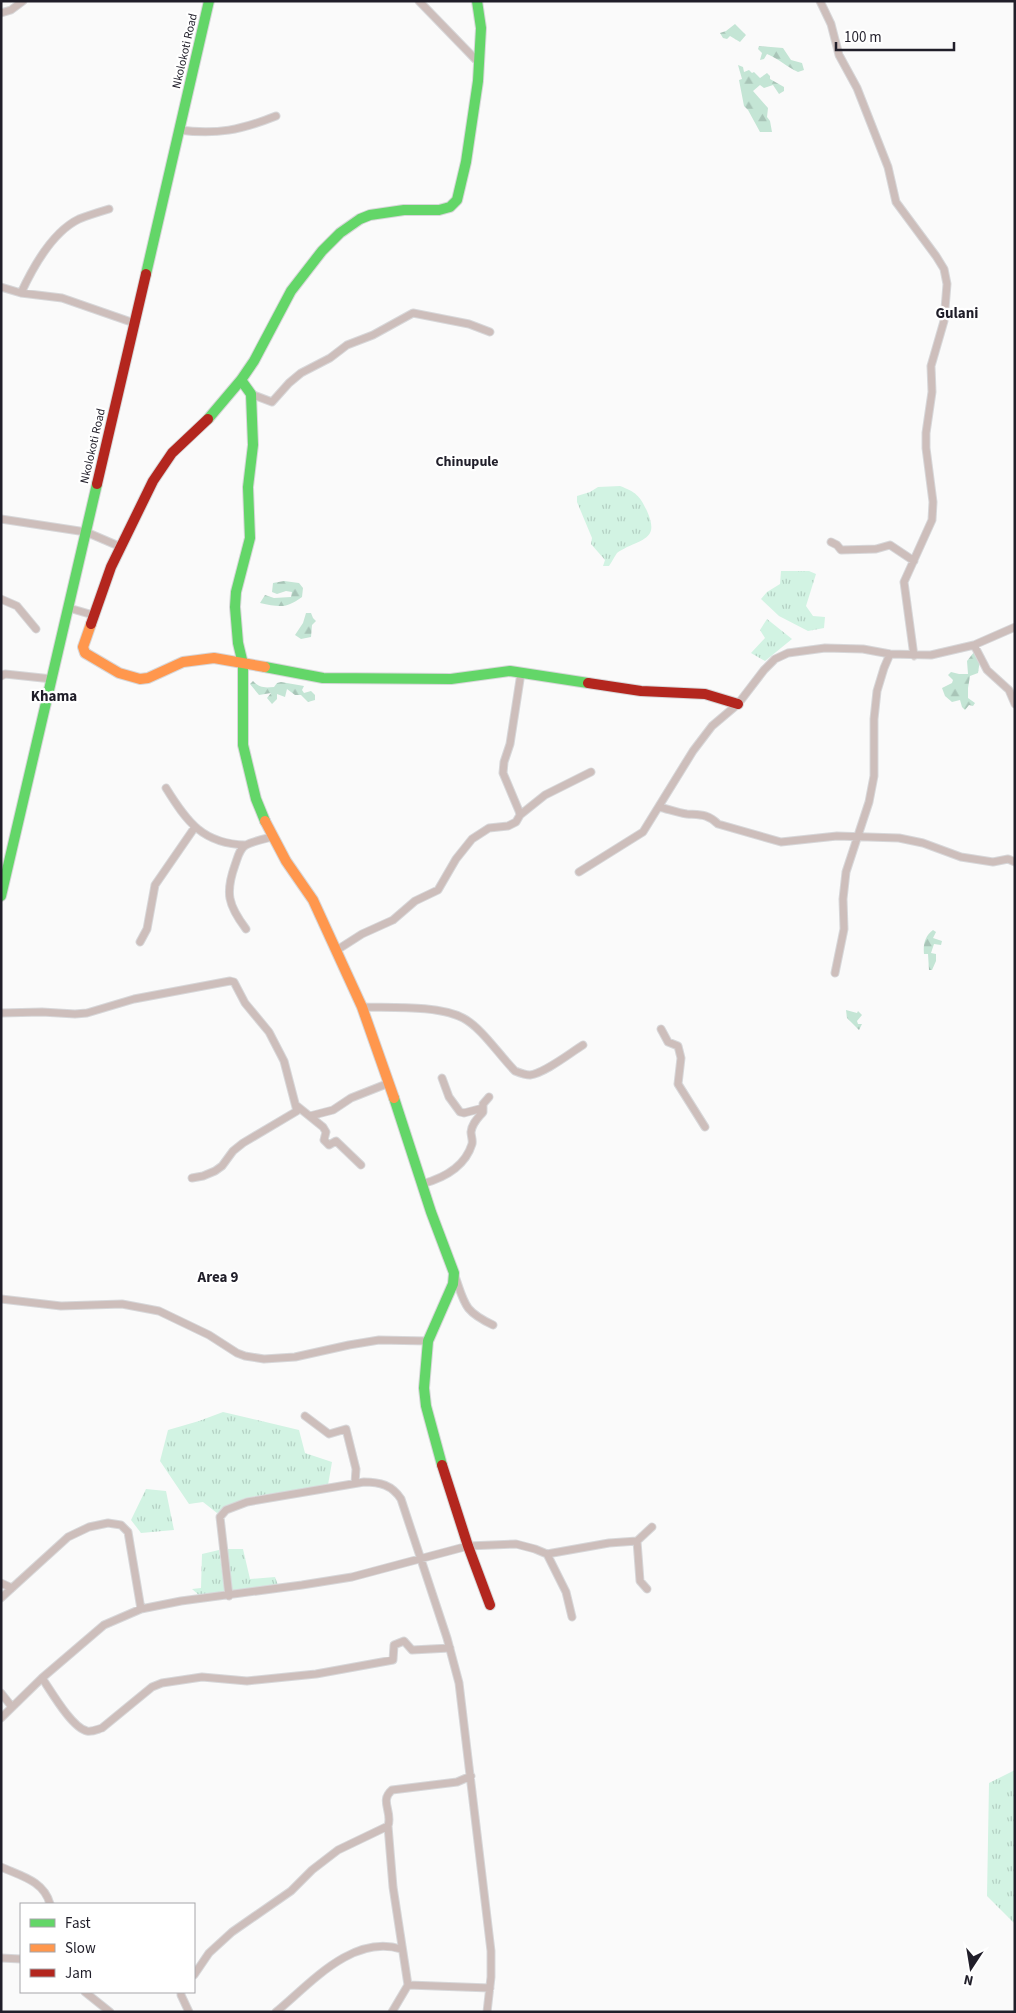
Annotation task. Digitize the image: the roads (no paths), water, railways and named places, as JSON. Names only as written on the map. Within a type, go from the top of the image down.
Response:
[{"type":"street","points":[[1,13],[11,10],[23,1]]},
{"type":"street","name":"Nkolokoti Road","points":[[1,896],[210,1]]},
{"type":"street","points":[[418,1],[479,63]]},
{"type":"street","points":[[477,1],[480,28],[478,81],[466,162],[457,200],[450,207],[439,210],[404,210],[360,218],[322,250],[291,291],[242,380],[205,423],[172,454],[153,481],[111,567],[83,647],[85,653],[119,673],[131,677],[148,678],[183,662],[214,658],[323,678],[451,679],[510,671],[641,691],[704,694],[738,704]]},
{"type":"street","points":[[820,1],[831,24],[839,55],[857,88],[888,167],[896,202],[936,256],[944,269],[947,284],[944,321],[931,366],[932,392],[926,433],[933,512],[929,529],[905,578],[904,586],[914,656]]},
{"type":"street","points":[[179,130],[201,132],[227,131],[250,126],[276,116]]},
{"type":"street","points":[[21,293],[28,276],[38,261],[64,229],[79,219],[109,209]]},
{"type":"street","points":[[1,287],[21,293],[62,298],[134,322]]},
{"type":"street","points":[[251,394],[272,402],[289,383],[302,373],[330,358],[347,345],[373,335],[413,313],[469,324],[490,332]]},
{"type":"street","points":[[242,380],[251,394],[253,446],[248,487],[250,538],[236,592],[235,608],[238,643],[243,664],[243,745],[256,799],[272,837],[286,862],[313,900],[362,1007],[465,1306],[477,1318],[493,1325]]},
{"type":"street","points":[[1,519],[86,532],[121,547]]},
{"type":"street","points":[[831,542],[837,545],[840,550],[876,549],[890,545],[914,561]]},
{"type":"street","points":[[1,599],[17,606],[36,629]]},
{"type":"street","points":[[69,608],[93,615]]},
{"type":"street","points":[[579,872],[643,832],[692,751],[712,726],[726,712],[738,704],[775,659],[788,653],[812,649],[838,648],[863,649],[914,656],[938,654],[974,645],[1015,627]]},
{"type":"street","points":[[974,645],[987,670],[1009,690],[1015,704]]},
{"type":"street","points":[[835,973],[844,930],[843,899],[846,872],[869,802],[874,776],[876,691],[890,654]]},
{"type":"street","points":[[520,815],[503,773],[504,762],[510,744],[521,672]]},
{"type":"street","points":[[3,674],[52,679]]},
{"type":"street","points":[[337,950],[362,934],[393,920],[415,901],[438,890],[456,859],[472,839],[489,828],[508,826],[516,822],[520,815],[545,795],[591,772]]},
{"type":"street","points":[[166,788],[188,822],[213,839],[227,844],[246,845],[272,837]]},
{"type":"street","points":[[659,807],[689,814],[702,814],[712,818],[718,824],[782,842],[837,836],[899,838],[922,843],[961,858],[993,862],[1008,859],[1015,862]]},
{"type":"street","points":[[140,942],[147,929],[155,885],[195,827]]},
{"type":"street","points":[[246,845],[240,850],[228,891],[238,919],[246,929]]},
{"type":"street","points":[[1,1013],[81,1014],[134,999],[230,981],[234,982],[245,1003],[272,1040],[288,1070],[297,1106],[295,1113],[275,1122],[238,1147],[222,1166],[215,1171],[192,1178]]},
{"type":"street","points":[[362,1007],[417,1009],[442,1012],[462,1018],[474,1026],[515,1071],[524,1074],[531,1075],[544,1070],[583,1045]]},
{"type":"street","points":[[661,1029],[668,1042],[678,1046],[681,1058],[678,1084],[705,1127]]},
{"type":"street","points":[[442,1078],[449,1097],[460,1112],[464,1113],[483,1108]]},
{"type":"street","points":[[310,1116],[333,1110],[351,1098],[389,1083]]},
{"type":"street","points":[[422,1184],[446,1176],[457,1168],[473,1143],[471,1131],[477,1118],[483,1112],[483,1104],[489,1097]]},
{"type":"street","points":[[297,1106],[323,1127],[326,1132],[324,1140],[329,1145],[336,1141],[361,1165]]},
{"type":"street","points":[[454,1273],[453,1284],[428,1340],[424,1388],[426,1406],[437,1449],[468,1546],[490,1605]]},
{"type":"street","points":[[1,1299],[61,1306],[122,1304],[159,1311],[209,1335],[237,1353],[264,1359],[295,1358],[350,1344],[379,1340],[428,1340]]},
{"type":"street","points":[[305,1416],[329,1434],[346,1429],[356,1469],[355,1482]]},
{"type":"street","points":[[229,1596],[220,1517],[226,1510],[247,1502],[355,1482],[382,1484],[394,1490],[406,1511],[420,1560],[450,1648],[461,1693],[491,1951],[487,2012]]},
{"type":"street","points":[[1,1598],[68,1537],[89,1527],[108,1523],[121,1525],[128,1532],[141,1609]]},
{"type":"street","points":[[1,1718],[42,1678],[104,1625],[141,1609],[181,1601],[229,1596],[352,1576],[420,1560],[468,1546],[516,1544],[535,1548],[547,1554],[609,1543],[636,1541],[652,1527]]},
{"type":"street","points":[[636,1541],[640,1581],[647,1588]]},
{"type":"street","points":[[547,1554],[566,1592],[572,1617]]},
{"type":"street","points":[[1,1583],[12,1588]]},
{"type":"street","points":[[42,1678],[74,1723],[87,1731],[95,1731],[102,1728],[152,1687],[162,1683],[202,1677],[248,1681],[316,1674],[393,1660],[394,1645],[404,1641],[412,1650],[450,1648]]},
{"type":"street","points":[[1,1693],[12,1707]]},
{"type":"street","points":[[392,2012],[408,1985],[393,1887],[388,1826],[390,1818],[385,1801],[386,1795],[392,1790],[457,1782],[471,1776]]},
{"type":"street","points":[[195,1974],[209,1953],[232,1932],[290,1891],[312,1870],[338,1850],[388,1826]]},
{"type":"street","points":[[1,1868],[34,1882],[44,1889],[50,1903]]},
{"type":"street","points":[[276,2012],[341,1958],[378,1947],[391,1946],[402,1949]]},
{"type":"street","points":[[1,1958],[20,1959]]},
{"type":"street","points":[[408,1985],[490,1988]]},
{"type":"street","points":[[86,1993],[110,2012]]},
{"type":"street","points":[[181,1993],[190,2012]]},
{"type":"district","name":"Gulani","points":[[957,313]]},
{"type":"district","name":"Chinupule","points":[[467,462]]},
{"type":"district","name":"Khama","points":[[54,696]]},
{"type":"district","name":"Area 9","points":[[218,1277]]}]
